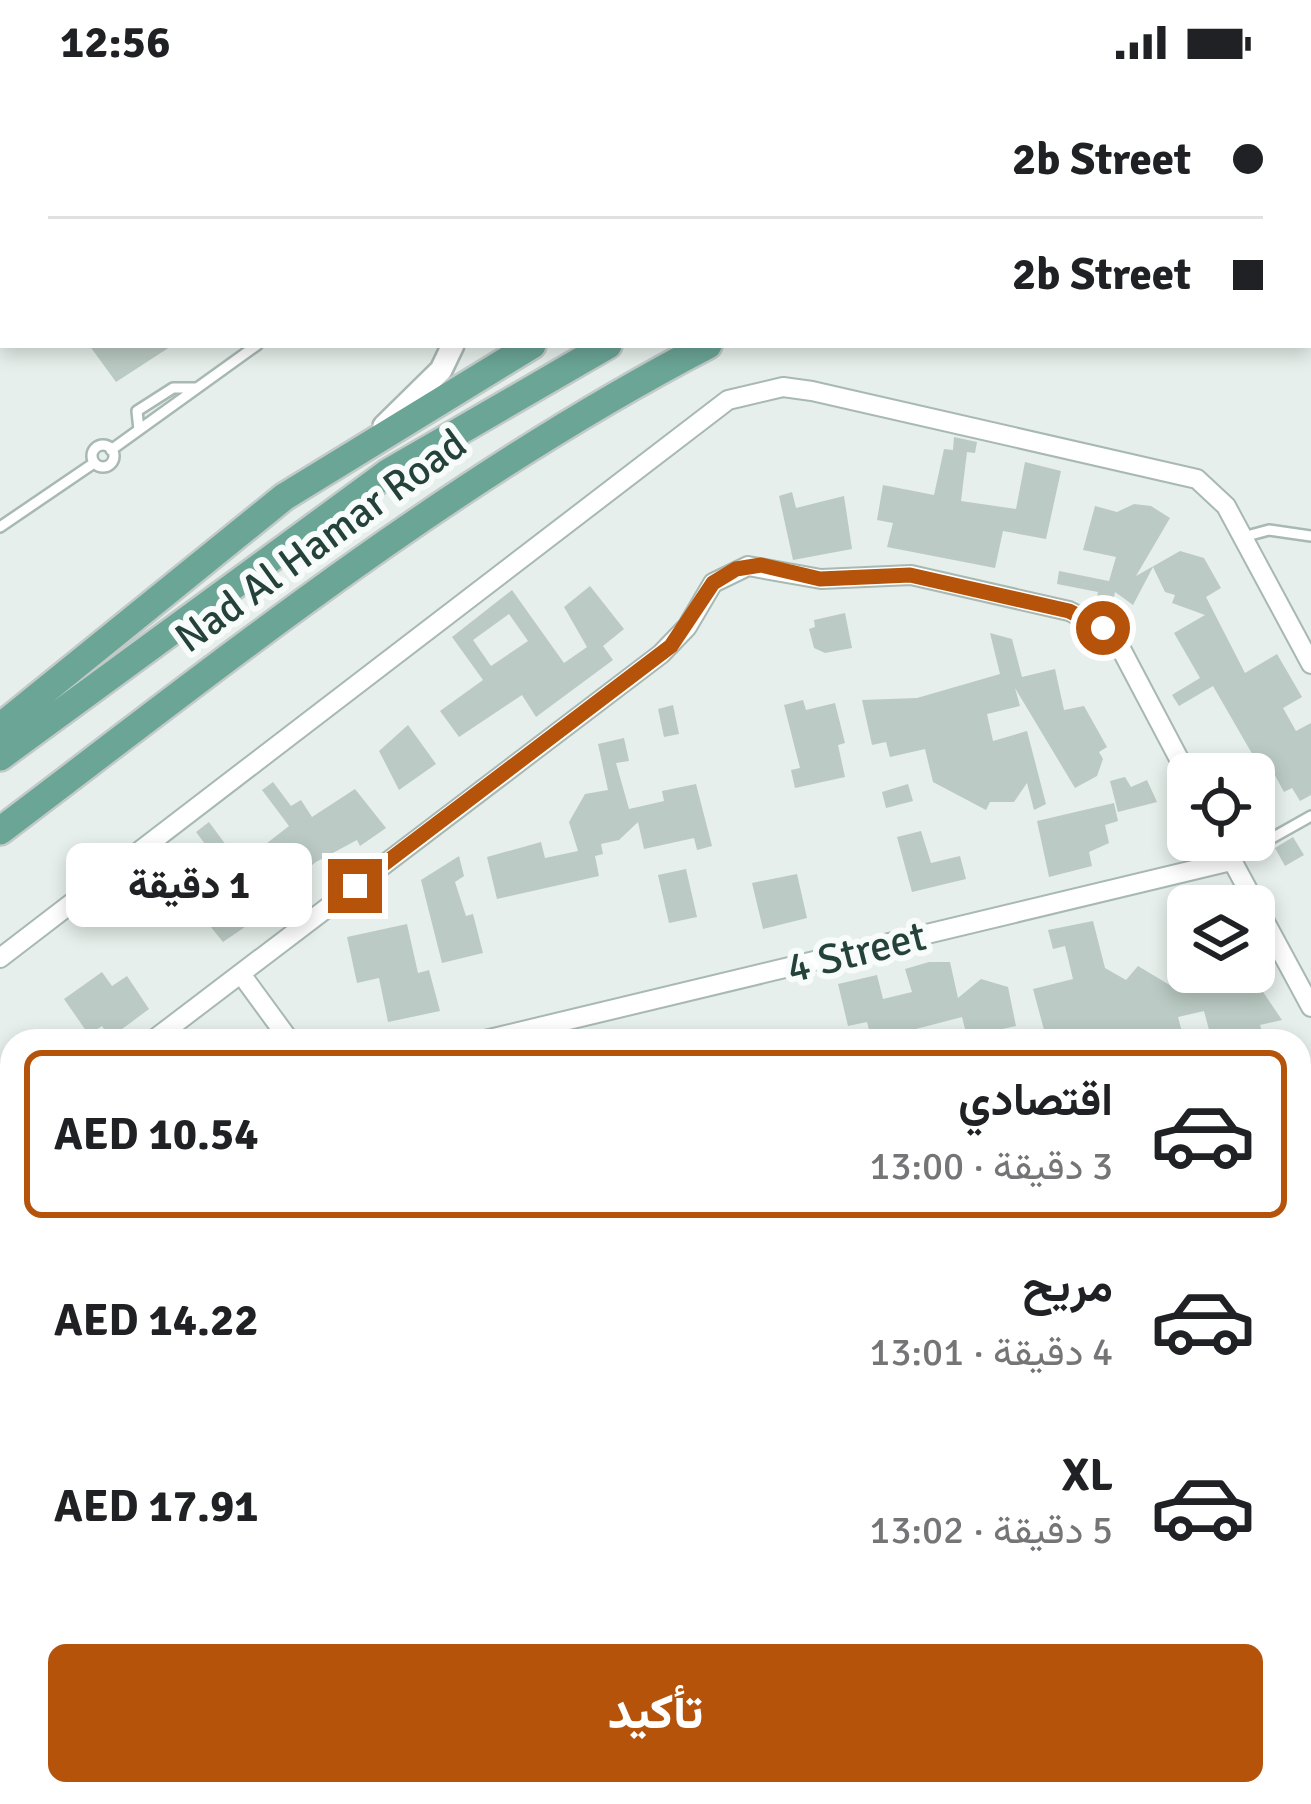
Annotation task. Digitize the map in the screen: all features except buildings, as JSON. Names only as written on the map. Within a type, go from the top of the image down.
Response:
[{"type":"main road","points":[[6,718],[205,557],[370,440],[527,348]]},
{"type":"main road","name":"Nad Al Hamar Road","points":[[0,757],[389,472],[603,348]]},
{"type":"main road","name":"Nad Al Hamar Road","points":[[0,831],[387,537],[543,436],[703,348]]},
{"type":"street","points":[[370,440],[441,370],[452,348]]},
{"type":"street","points":[[0,958],[728,400],[755,390],[783,387],[829,394],[1179,470],[1213,490],[1311,664]]},
{"type":"street","points":[[168,1029],[661,654],[687,627],[704,592],[736,569],[761,565],[820,579],[910,575],[1069,611],[1103,628],[1120,647],[1176,753]]},
{"type":"street","points":[[1232,861],[1311,1007]]},
{"type":"street","name":"4 Street","points":[[531,1029],[1232,861]]},
{"type":"street","points":[[241,974],[281,1029]]},
{"type":"lane","points":[[0,527],[94,463],[109,465],[111,449],[253,348]]},
{"type":"lane","points":[[1243,537],[1269,530],[1311,536]]},
{"type":"lane","points":[[1275,836],[1311,815]]},
{"type":"route","points":[[355,886],[671,646],[687,627],[704,592],[736,569],[761,565],[820,579],[910,575],[1069,611],[1103,628]]}]
